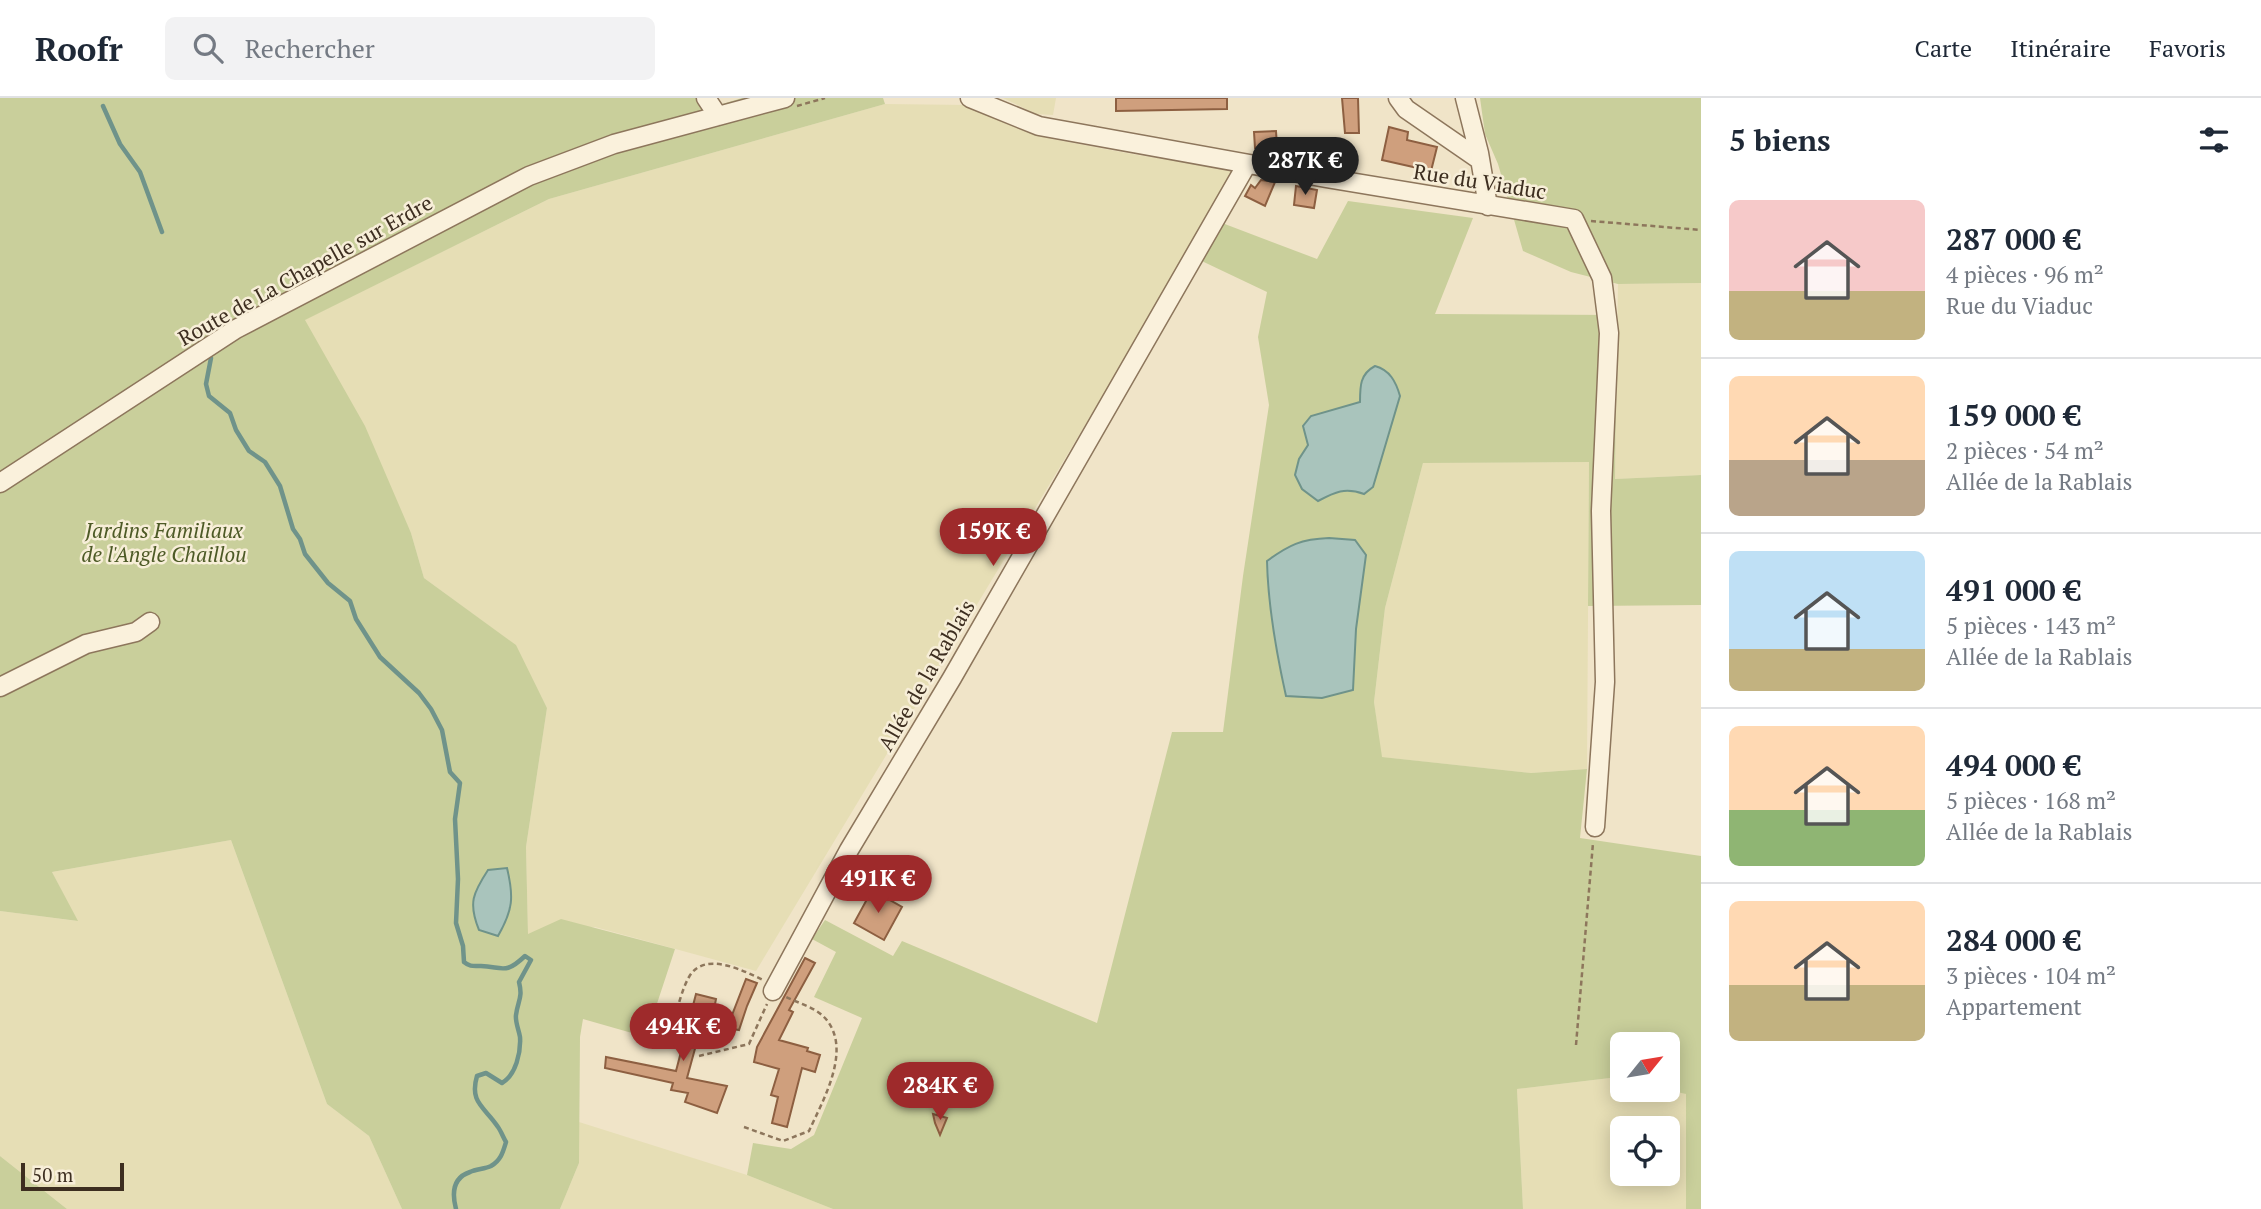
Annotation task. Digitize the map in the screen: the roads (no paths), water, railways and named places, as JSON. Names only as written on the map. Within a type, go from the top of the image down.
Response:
[{"type":"street","points":[[706,98],[718,116]]},
{"type":"street","name":"Rue du Viaduc","points":[[970,98],[1040,127],[1574,219],[1602,278],[1609,333],[1601,511],[1605,682],[1595,827]]},
{"type":"street","points":[[1398,98],[1406,109],[1480,160]]},
{"type":"street","points":[[1465,98],[1489,206]]},
{"type":"street","name":"Route de La Chapelle sur Erdre","points":[[0,483],[236,329],[486,197],[570,159],[614,144],[718,116],[787,103]]},
{"type":"street","name":"Allée de la Rablais","points":[[774,989],[849,850],[952,678],[1247,164]]},
{"type":"street","points":[[0,687],[86,644],[136,632],[150,622]]},
{"type":"water","points":[[1375,366],[1392,377],[1400,396],[1373,487],[1364,494],[1340,491],[1318,501],[1302,489],[1295,475],[1299,459],[1308,445],[1303,426],[1311,416],[1360,402],[1364,377]]},
{"type":"water","points":[[1329,538],[1355,540],[1366,555],[1356,629],[1353,690],[1322,698],[1286,696],[1273,629],[1267,561],[1296,544]]},
{"type":"water","points":[[507,868],[511,903],[498,936],[479,930],[473,905],[479,885],[488,870]]},
{"type":"waterway","points":[[103,106],[120,144],[140,172],[162,232]]},
{"type":"waterway","points":[[211,358],[206,384],[209,396],[230,413],[236,430],[249,451],[265,462],[280,486],[293,529],[305,554],[328,583],[350,601],[356,619],[380,657],[419,693],[442,730],[450,772],[460,783],[455,819],[458,879],[456,923],[463,946],[464,962],[472,966],[508,968],[525,956],[531,960],[519,982],[520,996],[516,1018],[520,1043],[514,1069],[502,1083],[486,1073],[477,1076],[475,1085],[477,1099],[499,1129],[506,1142],[505,1146],[494,1164],[460,1178],[454,1192],[456,1209]]},
{"type":"park label","name":"Jardins Familiaux de l'Angle Chaillou","points":[[164,542]]}]
